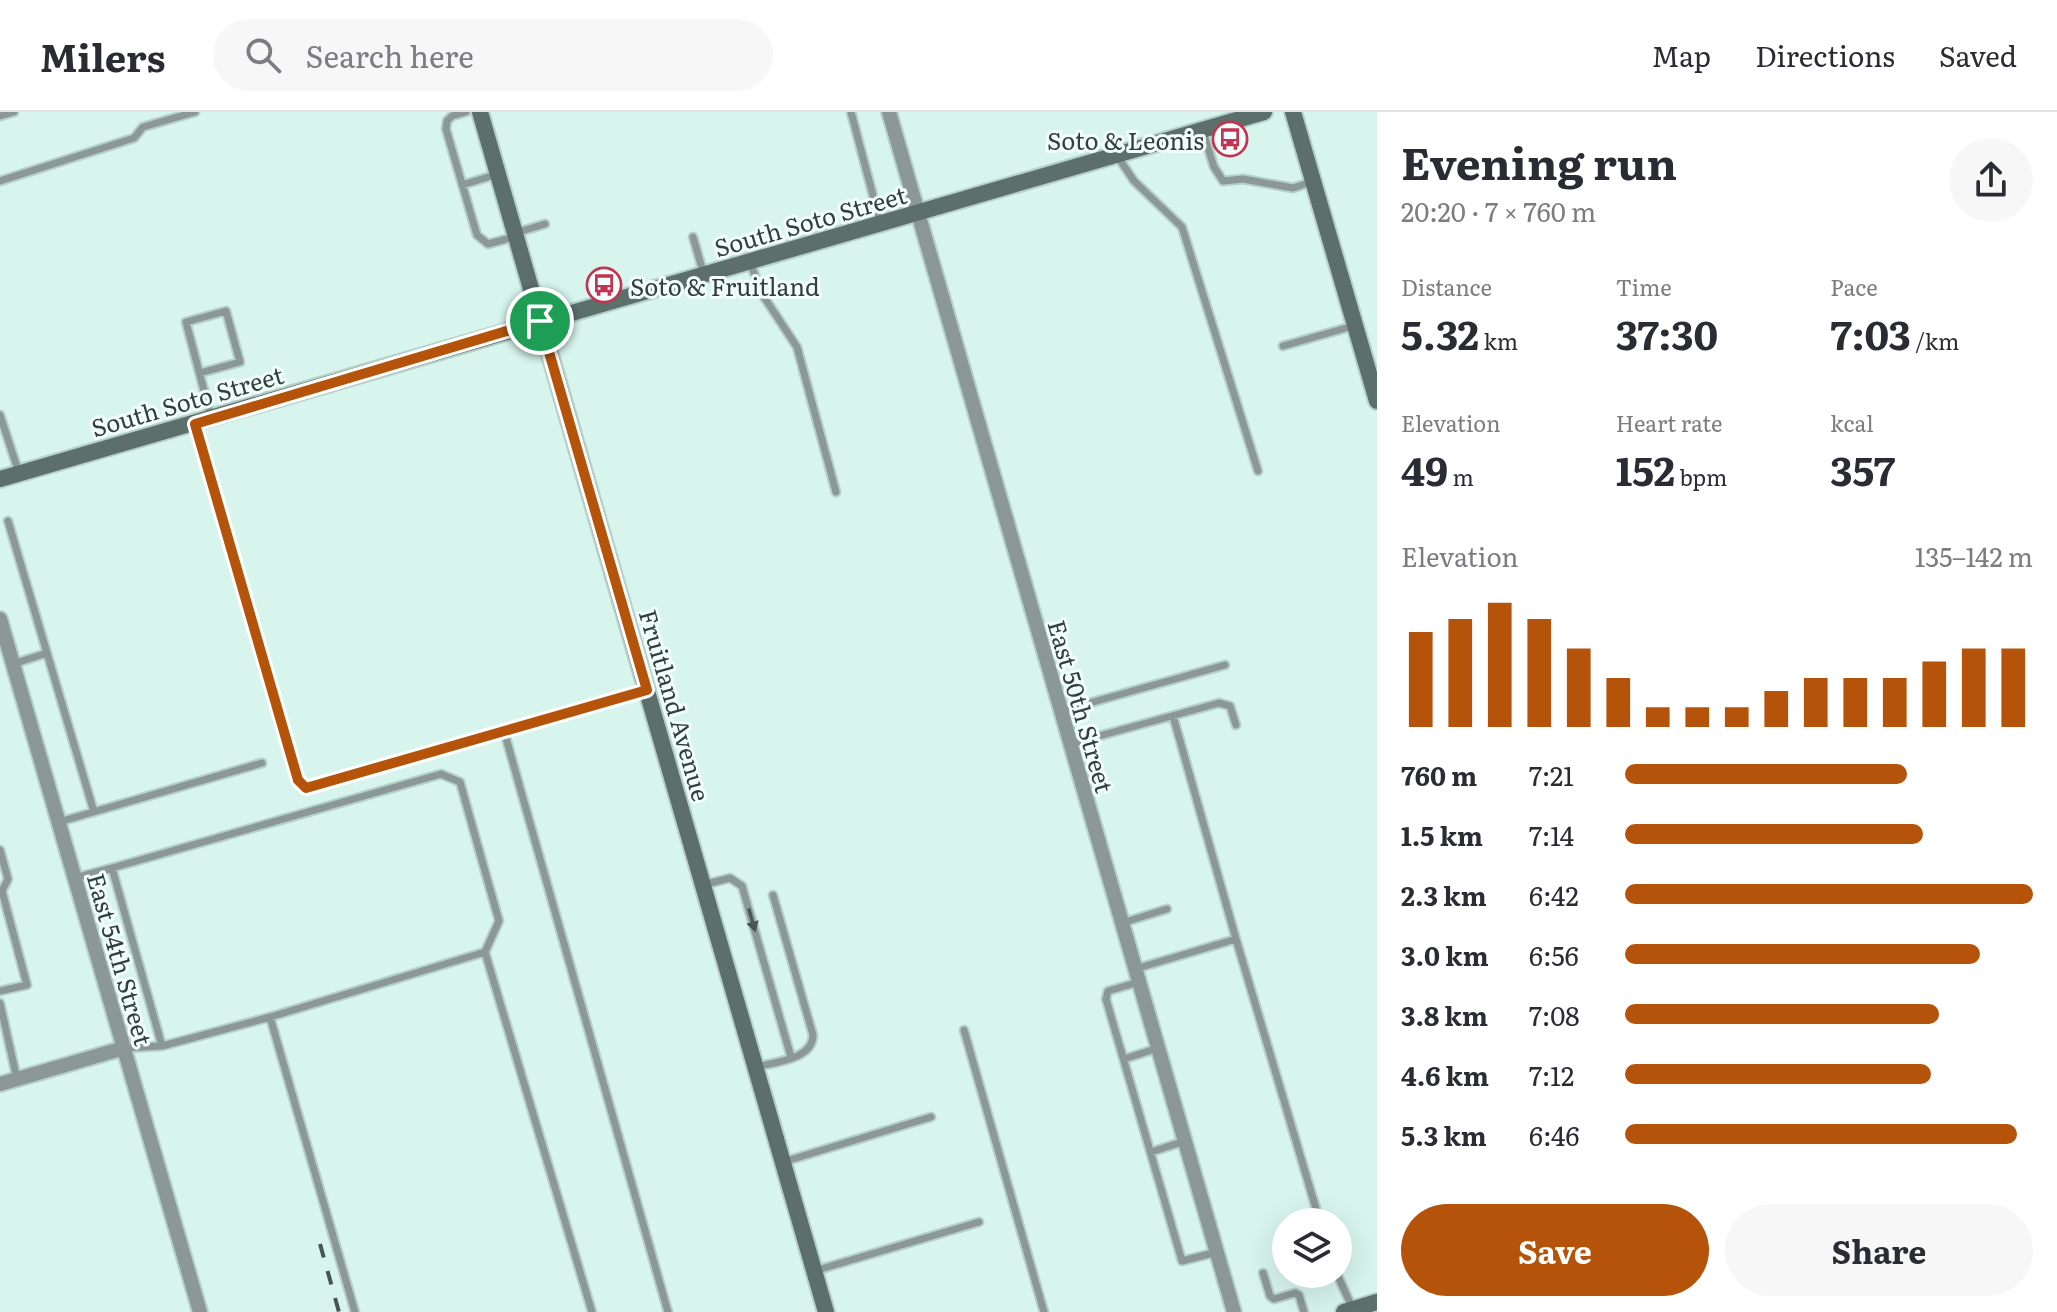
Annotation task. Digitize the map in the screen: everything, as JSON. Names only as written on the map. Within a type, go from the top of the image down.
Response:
[{"type":"main road","name":"Fruitland Avenue","points":[[480,112],[826,1312]]},
{"type":"main road","name":"South Soto Street","points":[[0,479],[1264,112]]},
{"type":"main road","points":[[1293,112],[1355,325],[1372,366],[1377,401]]},
{"type":"main road","points":[[1348,1311],[1377,1302]]},
{"type":"street","name":"East 50th Street","points":[[889,112],[1234,1312]]},
{"type":"street","name":"East 54th Street","points":[[0,619],[200,1312]]},
{"type":"street","points":[[0,1084],[124,1048]]},
{"type":"lane","points":[[0,116],[14,112]]},
{"type":"lane","points":[[0,181],[134,138],[143,127],[195,112]]},
{"type":"lane","points":[[466,112],[452,116],[447,121],[446,129],[477,235],[488,244],[545,224]]},
{"type":"lane","points":[[851,112],[881,224]]},
{"type":"lane","points":[[1202,130],[1214,167],[1223,181],[1243,179],[1293,188],[1313,182]]},
{"type":"lane","points":[[1117,155],[1134,181],[1182,227],[1258,471]]},
{"type":"lane","points":[[462,185],[498,174]]},
{"type":"lane","points":[[693,237],[704,275]]},
{"type":"lane","points":[[750,262],[762,294],[797,347],[836,492]]},
{"type":"lane","points":[[200,373],[240,362],[226,311],[186,322],[200,373],[204,421],[298,780],[306,788],[647,690]]},
{"type":"lane","points":[[1283,346],[1355,325]]},
{"type":"lane","points":[[0,415],[20,474]]},
{"type":"lane","points":[[8,521],[94,812]]},
{"type":"lane","points":[[13,664],[47,653]]},
{"type":"lane","points":[[1061,711],[1225,665]]},
{"type":"lane","points":[[1070,744],[1222,702],[1230,706],[1236,725]]},
{"type":"lane","points":[[1173,716],[1316,1208]]},
{"type":"lane","points":[[504,731],[668,1312]]},
{"type":"lane","points":[[59,822],[262,763]]},
{"type":"lane","points":[[75,878],[441,774],[460,782],[499,921],[485,952],[592,1312]]},
{"type":"lane","points":[[0,850],[8,879],[2,891],[27,985],[0,991]]},
{"type":"lane","points":[[112,868],[162,1046]]},
{"type":"lane","points":[[703,885],[730,878],[742,886],[791,1057]]},
{"type":"lane","points":[[756,1067],[807,1052],[813,1044],[773,895]]},
{"type":"lane","points":[[1122,923],[1167,909]]},
{"type":"lane","points":[[1217,1252],[1182,1261],[1106,996],[1108,991],[1137,976],[1236,939]]},
{"type":"lane","points":[[124,1048],[162,1046],[485,952]]},
{"type":"lane","points":[[0,1003],[17,1079]]},
{"type":"lane","points":[[270,1017],[355,1312]]},
{"type":"lane","points":[[964,1030],[1044,1312]]},
{"type":"lane","points":[[1124,1059],[1158,1048]]},
{"type":"lane","points":[[783,1162],[931,1117]]},
{"type":"lane","points":[[1151,1152],[1185,1141]]},
{"type":"lane","points":[[814,1271],[979,1222]]},
{"type":"lane","points":[[1263,1273],[1270,1296],[1274,1299],[1295,1293],[1299,1295],[1304,1312]]},
{"type":"lane","points":[[1341,1288],[1348,1311]]},
{"type":"railway","points":[[320,1244],[339,1312]]},
{"type":"place","name":"Soto & Leonis","points":[[1230,139]]},
{"type":"place","name":"Soto & Fruitland","points":[[604,285]]},
{"type":"route","points":[[540,321],[647,690],[306,788],[298,780],[195,424],[540,321]]}]
